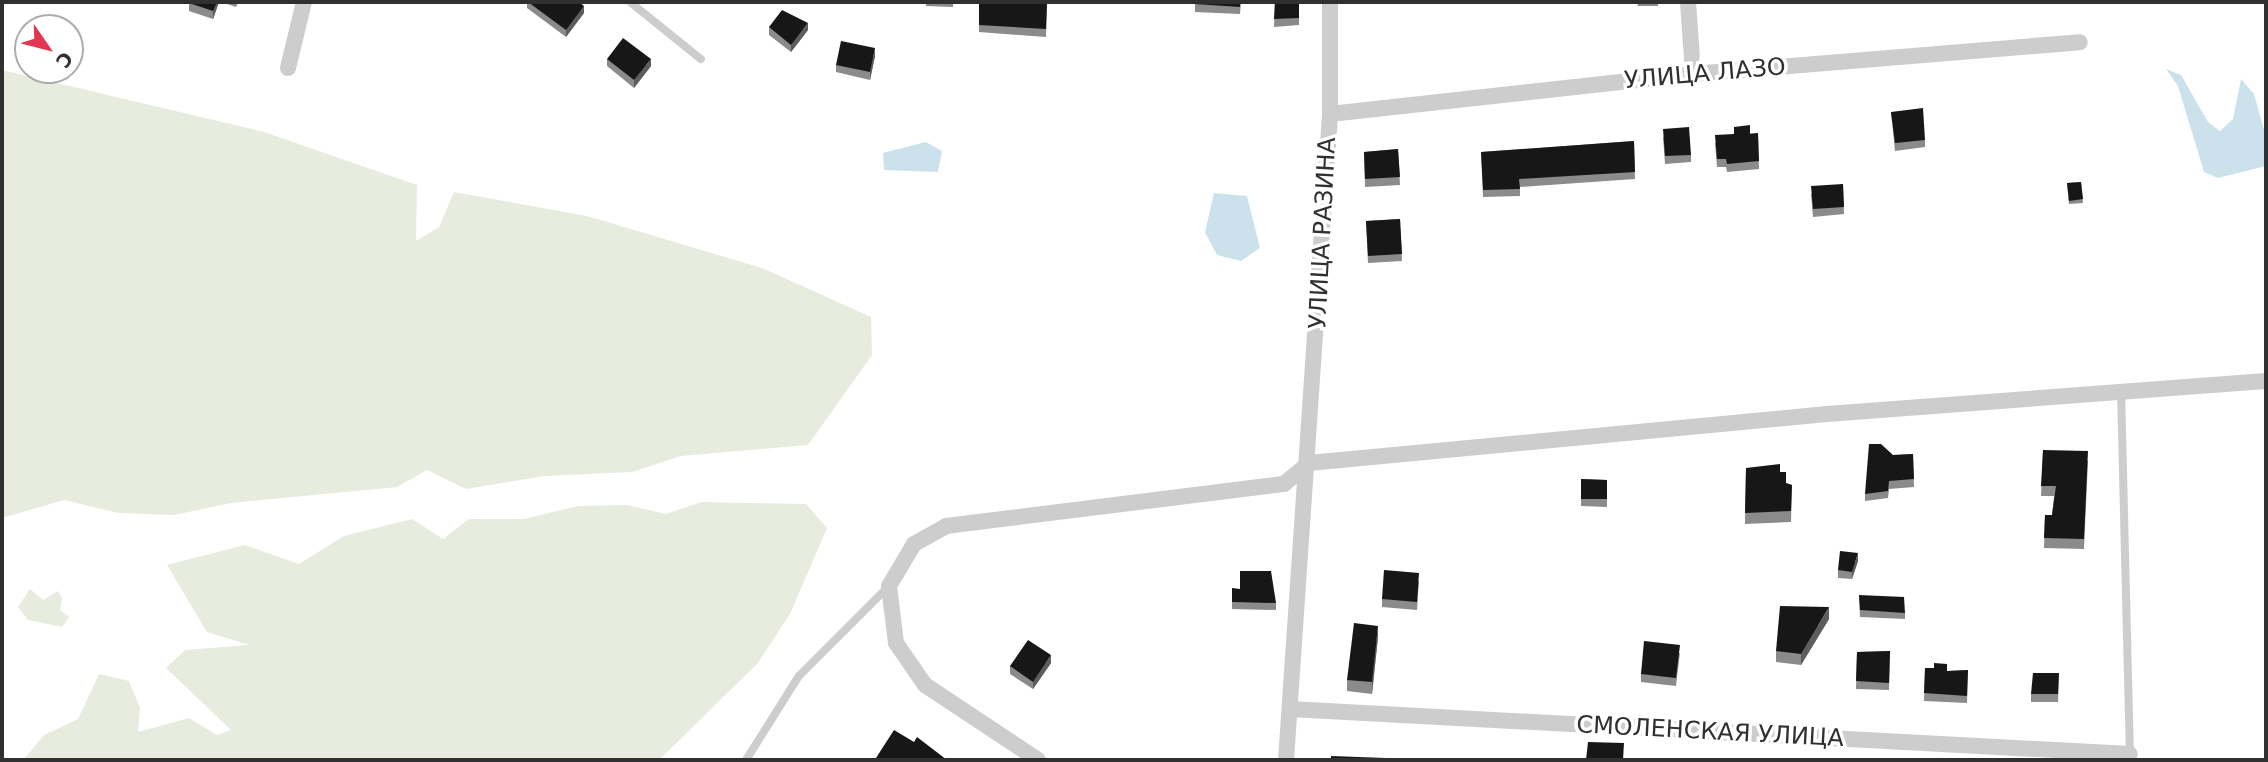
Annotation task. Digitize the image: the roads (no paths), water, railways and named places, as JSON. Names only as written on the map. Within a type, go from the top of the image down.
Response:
[{"type":"street","points":[[288,68],[304,2]]},
{"type":"street","name":"УЛИЦА РАЗИНА","points":[[1286,760],[1309,463],[1330,114],[1329,2]]},
{"type":"street","points":[[1688,2],[1693,74]]},
{"type":"street","name":"УЛИЦА ЛАЗО","points":[[1330,114],[1693,74],[2080,42]]},
{"type":"street","points":[[1038,760],[925,685],[896,643],[889,586],[914,544],[946,526],[1284,484],[1309,463],[2122,390],[2266,381]]},
{"type":"street","name":"СМОЛЕНСКАЯ УЛИЦА","points":[[1290,709],[2129,757]]},
{"type":"lane","points":[[630,2],[701,59]]},
{"type":"lane","points":[[2122,390],[2129,757]]},
{"type":"lane","points":[[746,760],[799,676],[889,586]]},
{"type":"water","points":[[2166,69],[2181,75],[2208,122],[2220,131],[2233,119],[2241,79],[2254,94],[2266,137],[2266,166],[2218,178],[2204,172],[2178,86]]},
{"type":"water","points":[[926,142],[942,151],[938,172],[884,170],[883,153]]},
{"type":"water","points":[[1214,193],[1247,196],[1260,248],[1241,261],[1217,255],[1205,232]]}]
